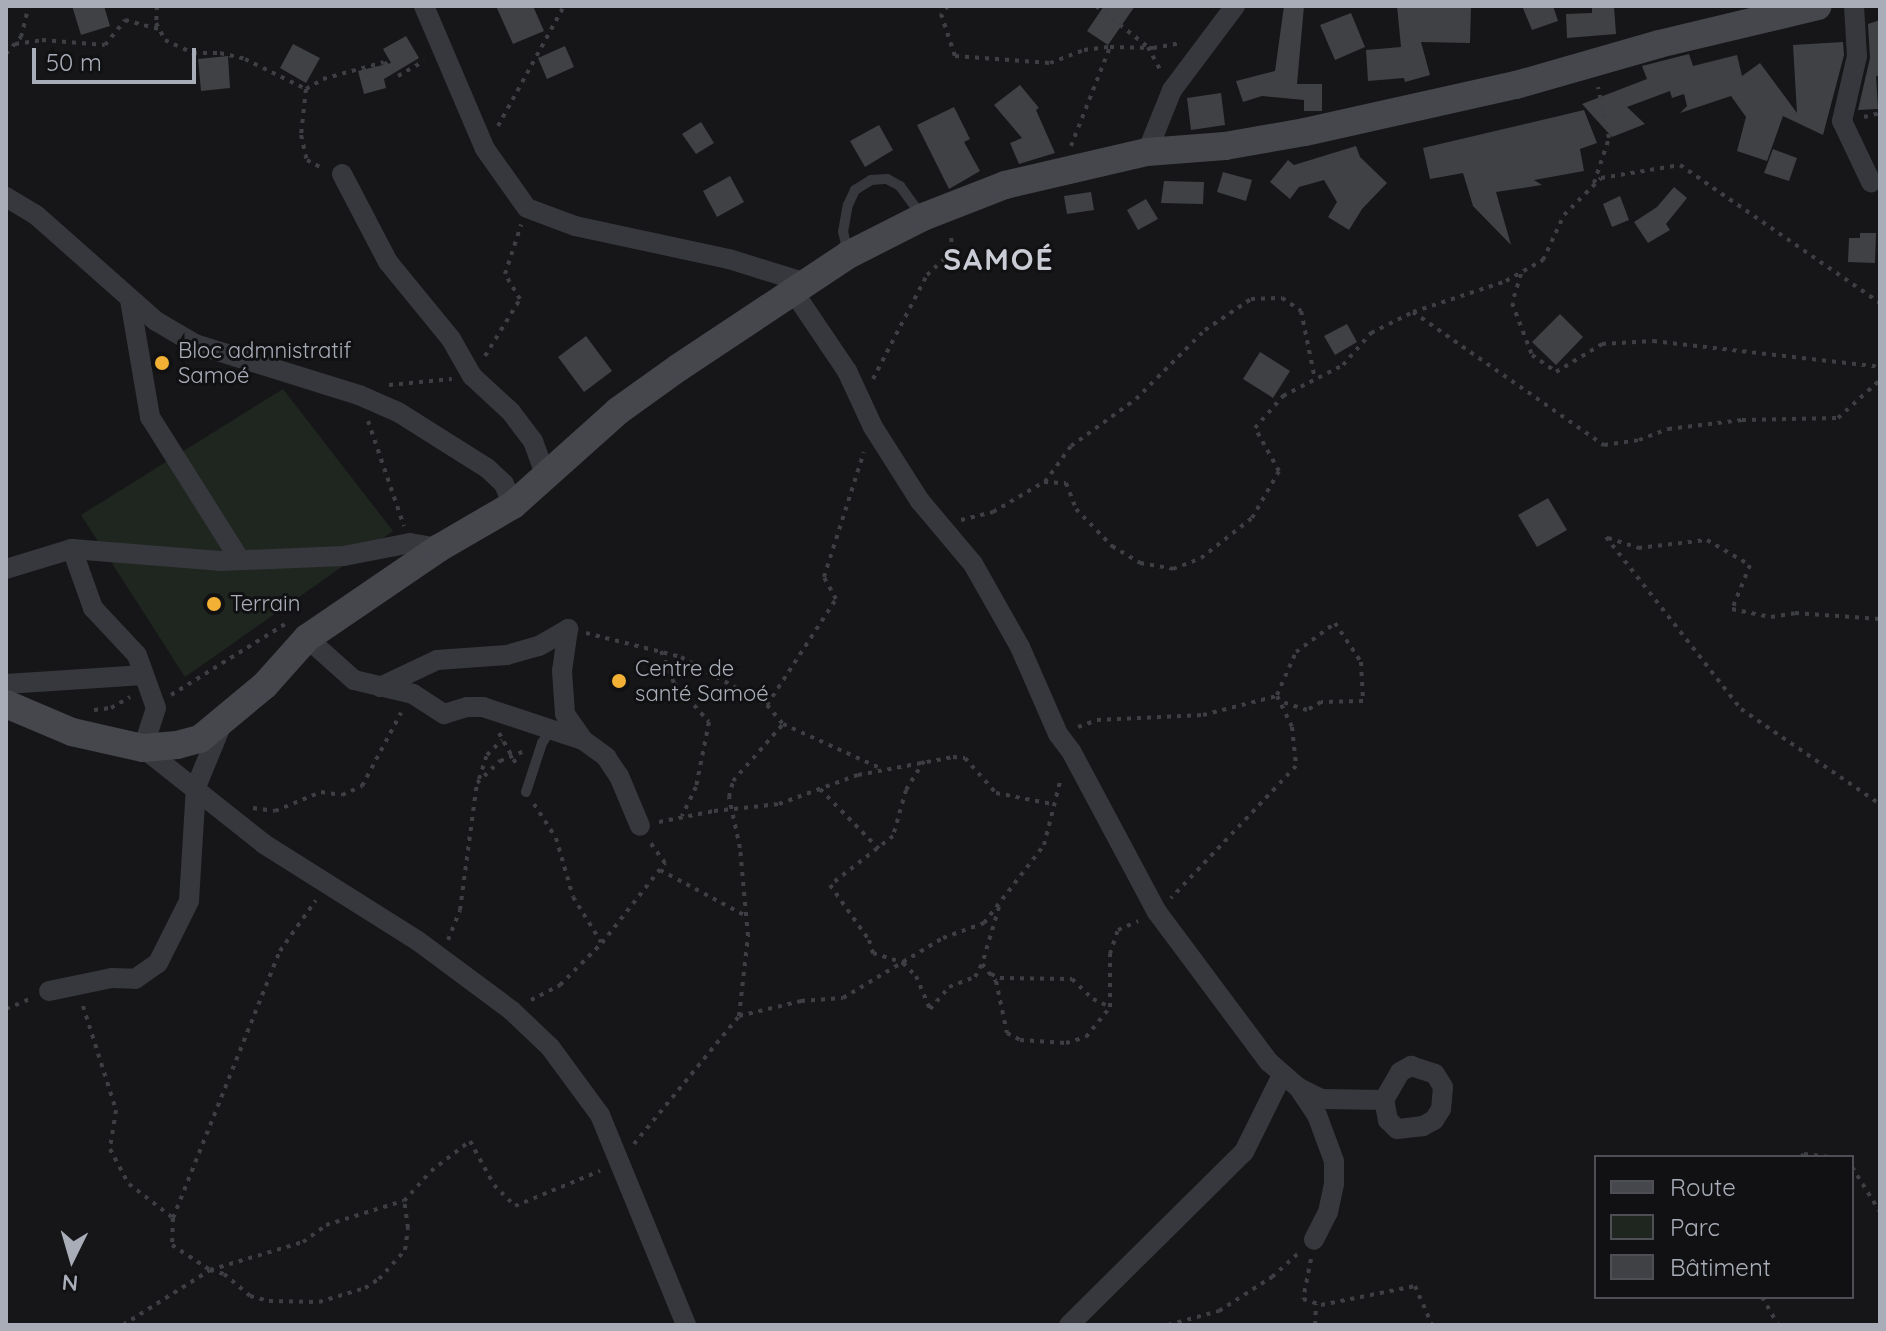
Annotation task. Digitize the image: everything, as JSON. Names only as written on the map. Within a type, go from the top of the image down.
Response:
[{"type":"main road","points":[[6,704],[72,732],[143,748],[200,739],[265,685],[301,628],[513,505],[627,404],[798,286],[848,255],[923,217],[1005,185],[1147,152],[1225,146],[1305,132],[1594,65],[1659,44],[1818,6]]},
{"type":"street","points":[[424,6],[464,93],[485,149],[527,208],[575,226],[729,259],[798,286],[847,371],[873,427],[920,501],[944,525],[973,564],[1020,647],[1058,734],[1071,751],[1157,912],[1192,962],[1317,1115],[1334,1161],[1328,1212],[1314,1240]]},
{"type":"street","points":[[1147,152],[1172,90],[1188,64],[1235,6]]},
{"type":"street","points":[[1854,6],[1857,56],[1842,121],[1871,182]]},
{"type":"street","points":[[342,174],[388,262],[451,339],[472,376],[511,412],[533,441],[545,474]]},
{"type":"street","points":[[6,197],[44,222],[130,300],[195,344],[359,395],[398,412],[464,450],[504,484],[513,505]]},
{"type":"street","points":[[130,300],[150,417],[240,560]]},
{"type":"street","points":[[6,569],[72,549],[240,560],[344,556],[410,543],[439,548]]},
{"type":"street","points":[[72,549],[93,608],[137,655],[156,708],[143,748],[219,805],[264,844],[440,958],[511,1010],[550,1047],[600,1115],[686,1325]]},
{"type":"street","points":[[301,628],[354,680],[413,694],[444,714],[483,707],[520,721],[546,737],[583,740]]},
{"type":"street","points":[[380,687],[437,660],[507,655],[539,646],[568,629]]},
{"type":"street","points":[[568,629],[562,671],[565,714],[583,740],[606,757],[619,776],[640,826]]},
{"type":"street","points":[[6,684],[146,681]]},
{"type":"street","points":[[49,991],[112,978],[135,979],[158,963],[189,901],[196,787],[223,722]]},
{"type":"street","points":[[1290,1081],[1322,1099],[1384,1100]]},
{"type":"street","points":[[1069,1325],[1244,1152],[1290,1081]]},
{"type":"lane","points":[[848,255],[843,232],[848,205],[855,190],[871,180],[887,179],[900,186],[923,217]]},
{"type":"lane","points":[[526,792],[546,737]]},
{"type":"path","points":[[6,54],[21,37],[29,6]]},
{"type":"path","points":[[157,6],[159,29],[165,40],[193,53],[220,53],[245,59],[306,89]]},
{"type":"path","points":[[485,149],[564,6]]},
{"type":"path","points":[[948,6],[941,14],[955,56],[1050,63],[1084,50],[1146,45]]},
{"type":"path","points":[[1096,6],[1153,48],[1212,38]]},
{"type":"path","points":[[15,44],[42,40],[105,45],[125,20],[159,29]]},
{"type":"path","points":[[1146,45],[1172,90]]},
{"type":"path","points":[[1060,173],[1110,47]]},
{"type":"path","points":[[306,89],[323,79],[384,62],[398,76],[442,50]]},
{"type":"path","points":[[1593,186],[1609,138],[1594,65]]},
{"type":"path","points":[[306,89],[301,135],[307,160],[317,167],[342,174]]},
{"type":"path","points":[[1045,482],[1066,483],[1076,509],[1112,546],[1140,563],[1173,569],[1201,558],[1252,518],[1279,471],[1255,428],[1283,396],[1343,365],[1371,333],[1413,312],[1506,281],[1543,260],[1564,215],[1601,178],[1680,165],[1880,303]]},
{"type":"path","points":[[859,397],[874,377],[927,275],[952,252],[951,207]]},
{"type":"path","points":[[380,386],[472,376],[520,299],[505,274],[527,208]]},
{"type":"path","points":[[1522,272],[1512,303],[1532,355],[1556,372],[1602,344],[1653,341],[1880,367]]},
{"type":"path","points":[[944,525],[993,512],[1045,482],[1071,446],[1136,399],[1205,330],[1251,299],[1282,298],[1301,311],[1315,379]]},
{"type":"path","points":[[1413,312],[1604,445],[1639,440],[1668,429],[1742,420],[1838,418],[1880,380]]},
{"type":"path","points":[[359,395],[410,543]]},
{"type":"path","points":[[767,705],[836,599],[824,577],[873,427]]},
{"type":"path","points":[[1880,619],[1795,613],[1771,617],[1732,609],[1750,565],[1707,540],[1638,548],[1606,537],[1741,709],[1880,804]]},
{"type":"path","points":[[982,964],[996,981],[1007,1033],[1020,1040],[1066,1043],[1086,1037],[1110,1007],[1110,954],[1118,930],[1157,912],[1296,766],[1292,727],[1278,698],[1296,652],[1335,623],[1361,662],[1363,701],[1321,702],[1307,710],[1278,698],[1203,715],[1097,720],[1058,734]]},
{"type":"path","points":[[83,712],[111,708],[146,681],[173,696],[301,628]]},
{"type":"path","points":[[568,629],[681,657],[767,705],[783,724],[883,769]]},
{"type":"path","points":[[661,651],[674,683],[709,722],[696,787],[681,818]]},
{"type":"path","points":[[219,805],[275,811],[321,792],[342,795],[362,786],[413,694]]},
{"type":"path","points":[[483,707],[514,755],[526,792],[556,838],[573,897],[602,943]]},
{"type":"path","points":[[440,958],[460,910],[477,783],[487,755],[520,721]]},
{"type":"path","points":[[123,1325],[210,1270],[303,1242],[326,1225],[404,1201],[453,1151],[470,1141],[494,1185],[515,1206],[620,1163],[739,1016],[748,936],[740,848],[729,797],[733,781],[783,724]]},
{"type":"path","points":[[477,783],[500,761],[546,737]]},
{"type":"path","points":[[739,1016],[801,1001],[843,998],[943,938],[984,923],[1044,845],[1052,804],[1071,751]]},
{"type":"path","points":[[511,1010],[560,985],[602,943],[665,863],[640,826],[779,804],[883,769],[924,761],[965,758],[996,793],[1052,804]]},
{"type":"path","points":[[924,761],[906,790],[893,836],[830,885],[869,940],[873,953],[903,963],[916,976],[930,1009],[949,987],[975,977],[982,964],[999,905]]},
{"type":"path","points":[[820,789],[879,849]]},
{"type":"path","points":[[660,870],[746,917]]},
{"type":"path","points":[[328,883],[280,951],[173,1218],[172,1245],[210,1270],[224,1274],[250,1296],[269,1301],[319,1302],[365,1288],[393,1267],[405,1250],[408,1228],[404,1201]]},
{"type":"path","points":[[991,974],[1000,978],[1072,979],[1093,999],[1110,1007]]},
{"type":"path","points":[[76,984],[116,1110],[110,1149],[129,1184],[173,1218]]},
{"type":"path","points":[[6,1009],[49,991]]},
{"type":"path","points":[[1854,1170],[1880,1212]]},
{"type":"path","points":[[1314,1240],[1303,1299],[1316,1304],[1415,1286],[1432,1325]]},
{"type":"path","points":[[1168,1325],[1219,1311],[1272,1277],[1314,1240]]},
{"type":"path","points":[[1763,1299],[1778,1325]]},
{"type":"path","points":[[1315,1325],[1316,1304]]},
{"type":"green space","name":"Terrain","points":[[283,389],[393,531],[185,677],[81,515]]},
{"type":"building","points":[[72,6],[104,6],[110,26],[81,35]]},
{"type":"building","points":[[496,6],[533,6],[544,31],[513,44]]},
{"type":"building","points":[[1104,6],[1135,6],[1108,45],[1087,31]]},
{"type":"building","points":[[1284,6],[1304,6],[1297,84],[1322,84],[1322,111],[1304,111],[1304,100],[1262,96],[1243,102],[1236,81],[1275,71]]},
{"type":"building","points":[[1397,6],[1471,6],[1470,43],[1421,42],[1430,75],[1405,82],[1404,78],[1368,81],[1366,50],[1401,47]]},
{"type":"building","points":[[1522,6],[1553,6],[1558,21],[1532,30]]},
{"type":"building","points":[[1614,6],[1616,34],[1567,38],[1566,14],[1592,13],[1592,7]]},
{"type":"building","points":[[1351,13],[1365,47],[1335,60],[1320,25]]},
{"type":"building","points":[[1880,20],[1880,76],[1876,76],[1878,109],[1858,110],[1870,58],[1868,24]]},
{"type":"building","points":[[406,36],[419,58],[384,79],[386,88],[364,94],[358,71],[391,63],[383,49]]},
{"type":"building","points":[[1843,42],[1844,55],[1823,135],[1783,116],[1767,161],[1737,151],[1746,117],[1731,96],[1680,113],[1687,106],[1684,94],[1672,98],[1670,91],[1627,107],[1645,124],[1612,137],[1582,104],[1647,79],[1642,66],[1689,54],[1693,66],[1737,55],[1742,76],[1760,63],[1797,113],[1793,45]]},
{"type":"building","points":[[293,44],[320,58],[306,83],[280,68]]},
{"type":"building","points":[[565,46],[574,67],[547,79],[538,58]]},
{"type":"building","points":[[228,56],[230,88],[201,91],[198,59]]},
{"type":"building","points":[[1020,85],[1039,108],[1036,110],[1055,153],[1019,164],[1010,143],[1022,138],[994,105]]},
{"type":"building","points":[[1221,93],[1225,125],[1191,130],[1187,98]]},
{"type":"building","points":[[954,107],[970,139],[964,142],[980,171],[949,189],[917,125]]},
{"type":"building","points":[[1584,110],[1597,143],[1580,149],[1584,171],[1534,180],[1542,185],[1496,192],[1511,245],[1473,206],[1463,173],[1430,179],[1423,148]]},
{"type":"building","points":[[701,122],[714,143],[696,154],[682,134]]},
{"type":"building","points":[[879,125],[893,150],[865,167],[850,141]]},
{"type":"building","points":[[1356,146],[1360,157],[1387,183],[1362,209],[1349,230],[1328,217],[1337,202],[1324,180],[1299,187],[1290,199],[1270,182],[1288,160],[1294,165]]},
{"type":"building","points":[[1773,149],[1797,158],[1789,181],[1764,173]]},
{"type":"building","points":[[1223,172],[1252,180],[1246,201],[1217,192]]},
{"type":"building","points":[[730,176],[744,202],[717,217],[703,191]]},
{"type":"building","points":[[1164,181],[1204,182],[1203,204],[1161,203]]},
{"type":"building","points":[[1674,187],[1687,198],[1666,224],[1670,230],[1648,243],[1634,222],[1657,207]]},
{"type":"building","points":[[1091,192],[1094,210],[1067,214],[1064,196]]},
{"type":"building","points":[[1620,196],[1629,220],[1612,227],[1603,204]]},
{"type":"building","points":[[1146,199],[1158,219],[1138,230],[1127,210]]},
{"type":"building","points":[[1860,233],[1876,233],[1875,263],[1848,262],[1849,238],[1860,238]]},
{"type":"building","points":[[1560,314],[1583,337],[1556,365],[1532,342]]},
{"type":"building","points":[[1347,324],[1357,342],[1335,355],[1324,336]]},
{"type":"building","points":[[586,336],[612,371],[584,392],[558,357]]},
{"type":"building","points":[[1260,352],[1290,371],[1273,398],[1243,379]]},
{"type":"building","points":[[1548,498],[1567,530],[1537,547],[1518,515]]},
{"type":"place","name":"Bloc admnistratif Samoé","points":[[162,363]]},
{"type":"place","name":"Terrain","points":[[214,604]]},
{"type":"place","name":"Centre de santé Samoé","points":[[619,681]]},
{"type":"district","name":"SAMOÉ","points":[[999,259]]}]
